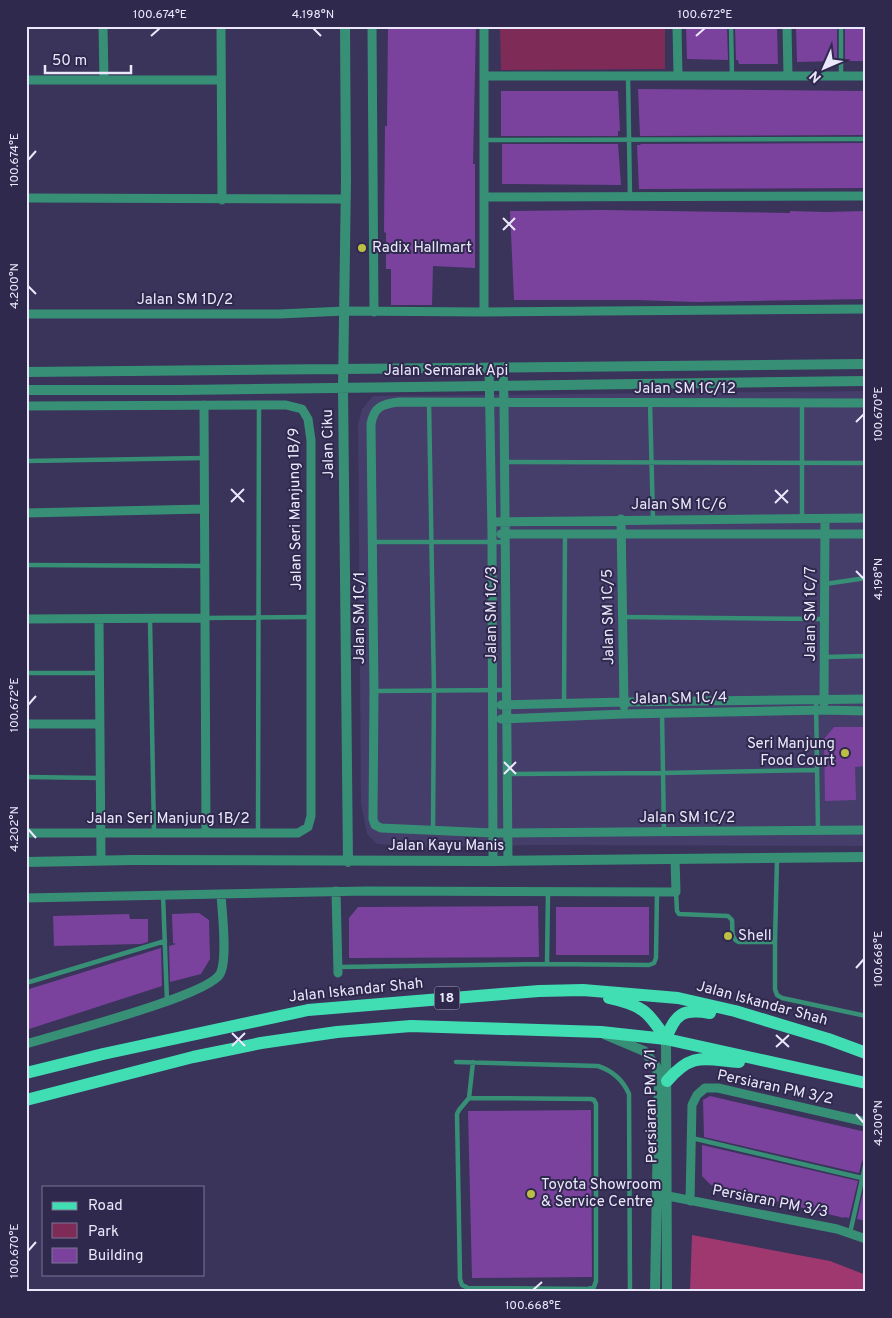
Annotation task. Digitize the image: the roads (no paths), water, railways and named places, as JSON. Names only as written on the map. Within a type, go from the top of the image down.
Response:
[{"type":"main road","name":"Jalan Iskandar Shah","points":[[26,1073],[103,1054],[308,1010],[540,991],[583,990],[678,998],[735,1011],[828,1039],[866,1053]]},
{"type":"main road","points":[[540,991],[607,998],[636,1005],[654,1020],[666,1039]]},
{"type":"main road","points":[[666,1039],[672,1024],[684,1013],[695,1010],[828,1039]]},
{"type":"main road","name":"18","points":[[26,1100],[193,1057],[262,1043],[337,1032],[411,1026],[601,1032],[666,1039],[866,1083]]},
{"type":"main road","points":[[667,1081],[677,1069],[688,1061],[781,1064]]},
{"type":"street","points":[[103,26],[104,80]]},
{"type":"street","points":[[221,26],[222,200]]},
{"type":"street","name":"Jalan Ciku","points":[[345,26],[346,199],[343,387],[348,862]]},
{"type":"street","points":[[372,26],[374,312]]},
{"type":"street","points":[[484,26],[484,312]]},
{"type":"street","points":[[677,26],[678,76]]},
{"type":"street","points":[[786,26],[788,76]]},
{"type":"street","points":[[484,76],[866,76]]},
{"type":"street","points":[[26,80],[222,80]]},
{"type":"street","points":[[484,197],[866,196]]},
{"type":"street","points":[[26,198],[346,199]]},
{"type":"street","name":"Jalan SM 1D/2","points":[[26,314],[866,309]]},
{"type":"street","name":"Jalan Semarak Api","points":[[26,372],[866,364]]},
{"type":"street","name":"Jalan SM 1C/3","points":[[488,367],[494,706],[493,861]]},
{"type":"street","name":"Jalan SM 1C/3","points":[[502,367],[504,386],[506,521],[508,860]]},
{"type":"street","name":"Jalan Semarak Api","points":[[26,390],[180,390],[866,381]]},
{"type":"street","name":"Jalan SM 1C/1","points":[[490,402],[399,402],[385,404],[378,408],[372,416],[373,819],[375,825],[381,828],[493,833]]},
{"type":"street","name":"Jalan SM 1C/12","points":[[490,402],[866,403]]},
{"type":"street","name":"Jalan Seri Manjung 1B/9","points":[[26,406],[286,405],[302,409],[308,419],[311,440],[311,816],[308,827]]},
{"type":"street","points":[[204,406],[206,833]]},
{"type":"street","points":[[26,513],[204,509]]},
{"type":"street","name":"Jalan SM 1C/6","points":[[492,522],[621,519],[866,518]]},
{"type":"street","name":"Jalan SM 1C/5","points":[[621,519],[624,714]]},
{"type":"street","name":"Jalan SM 1C/7","points":[[820,710],[825,657],[825,519]]},
{"type":"street","name":"Jalan SM 1C/6","points":[[492,538],[621,533],[866,534]]},
{"type":"street","points":[[26,619],[205,618]]},
{"type":"street","points":[[99,619],[101,860]]},
{"type":"street","name":"Jalan SM 1C/4","points":[[494,706],[624,702],[866,699]]},
{"type":"street","name":"Jalan SM 1C/4","points":[[494,719],[624,714],[820,710],[866,711]]},
{"type":"street","points":[[26,724],[100,724]]},
{"type":"street","name":"Jalan Seri Manjung 1B/2","points":[[26,833],[298,833],[308,827]]},
{"type":"street","name":"Jalan SM 1C/2","points":[[493,833],[866,830]]},
{"type":"street","name":"Jalan Kayu Manis","points":[[26,862],[101,860],[348,862],[866,857]]},
{"type":"street","points":[[26,898],[336,891],[676,892],[675,859]]},
{"type":"street","points":[[336,891],[338,970]]},
{"type":"street","points":[[26,1044],[167,1001],[202,988],[212,982],[220,975],[224,962],[221,894]]},
{"type":"street","name":"Persiaran PM 3/1","points":[[601,1032],[644,1052],[656,1066],[658,1079],[655,1292]]},
{"type":"street","name":"Persiaran PM 3/1","points":[[666,1039],[667,1292]]},
{"type":"street","name":"Persiaran PM 3/2","points":[[690,1201],[692,1105],[697,1095],[705,1088],[718,1088],[866,1122]]},
{"type":"street","name":"Persiaran PM 3/3","points":[[668,1196],[837,1229],[866,1239]]},
{"type":"lane","points":[[731,26],[732,76]]},
{"type":"lane","points":[[841,26],[841,76]]},
{"type":"lane","points":[[628,76],[630,196]]},
{"type":"lane","points":[[484,140],[866,139]]},
{"type":"lane","points":[[429,402],[434,690],[433,830]]},
{"type":"lane","points":[[650,403],[653,519]]},
{"type":"lane","points":[[802,403],[802,519]]},
{"type":"lane","points":[[258,833],[259,405]]},
{"type":"lane","points":[[26,461],[204,458]]},
{"type":"lane","points":[[505,462],[866,463]]},
{"type":"lane","points":[[564,704],[565,534]]},
{"type":"lane","points":[[373,542],[432,542],[492,538]]},
{"type":"lane","points":[[26,565],[204,566]]},
{"type":"lane","points":[[825,584],[866,578]]},
{"type":"lane","points":[[205,618],[311,617]]},
{"type":"lane","points":[[622,617],[825,619]]},
{"type":"lane","points":[[150,618],[154,833]]},
{"type":"lane","points":[[825,657],[866,656]]},
{"type":"lane","points":[[26,673],[99,673]]},
{"type":"lane","points":[[374,691],[506,690]]},
{"type":"lane","points":[[818,831],[817,770],[820,710]]},
{"type":"lane","points":[[662,714],[664,831]]},
{"type":"lane","points":[[507,774],[817,770]]},
{"type":"lane","points":[[26,778],[100,778]]},
{"type":"lane","points":[[777,857],[775,942],[775,989],[777,995],[782,998],[866,1016]]},
{"type":"lane","points":[[547,964],[548,891]]},
{"type":"lane","points":[[338,970],[547,964],[649,965],[654,963],[656,958],[657,892]]},
{"type":"lane","points":[[676,892],[677,911],[679,914],[728,916],[732,920],[733,938],[735,941],[775,942]]},
{"type":"lane","points":[[164,895],[167,1001]]},
{"type":"lane","points":[[26,984],[165,941]]},
{"type":"lane","points":[[456,1062],[598,1066],[610,1070],[626,1086],[629,1094],[630,1292]]},
{"type":"lane","points":[[468,1098],[594,1100],[596,1104],[596,1281],[594,1287],[588,1289],[468,1288],[462,1285],[460,1279],[457,1114],[468,1098],[473,1062]]},
{"type":"lane","points":[[692,1138],[864,1178]]},
{"type":"lane","points":[[850,1233],[864,1178],[866,1162]]},
{"type":"place","name":"Radix Hallmart","points":[[362,248]]},
{"type":"place","name":"Seri Manjung Food Court","points":[[845,753]]},
{"type":"place","name":"Shell","points":[[728,936]]},
{"type":"place","name":"Toyota Showroom & Service Centre","points":[[531,1194]]}]
